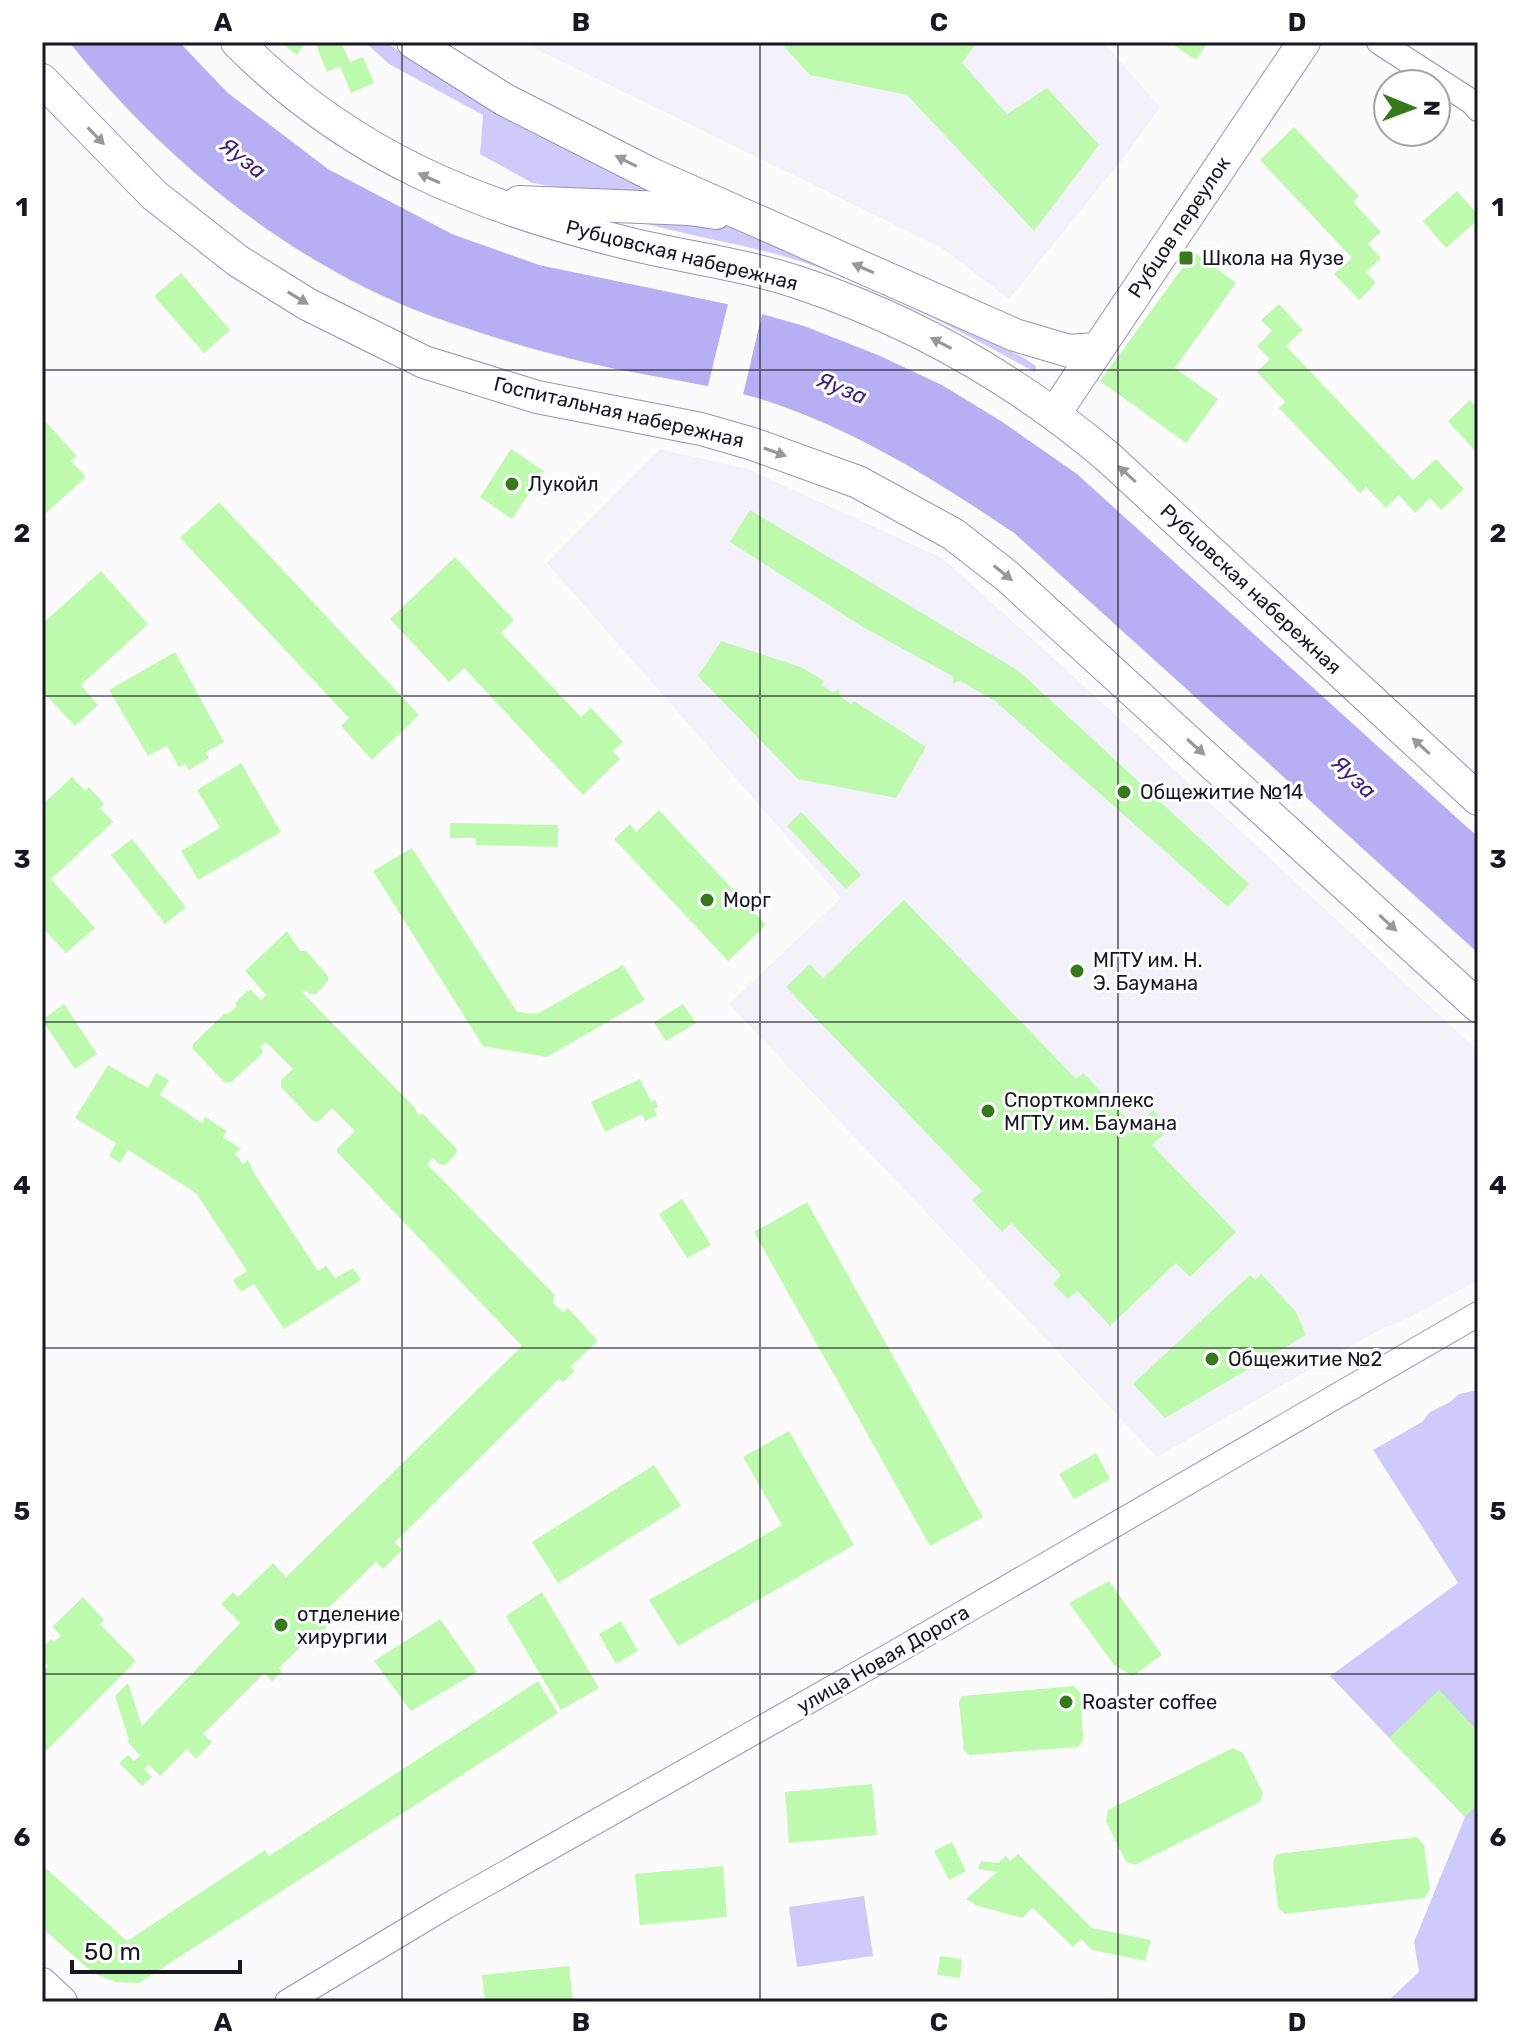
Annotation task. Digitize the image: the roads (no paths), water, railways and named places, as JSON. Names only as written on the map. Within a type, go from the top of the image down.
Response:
[{"type":"main road","name":"Рубцовская набережная","points":[[237,42],[253,59],[335,124],[412,171],[483,202],[534,219],[799,283],[938,340],[1019,388],[1055,413],[1120,467],[1478,799]]},
{"type":"main road","points":[[413,42],[505,100],[651,174],[1015,335],[1069,351],[1096,349]]},
{"type":"main road","name":"Рубцов переулок","points":[[1055,413],[1304,42]]},
{"type":"main road","name":"Госпитальная набережная","points":[[42,80],[154,195],[238,261],[307,304],[424,362],[537,397],[701,429],[753,444],[858,482],[953,534],[1043,608],[1478,1006]]},
{"type":"main road","points":[[483,202],[689,209],[769,226]]},
{"type":"main road","points":[[960,311],[1019,388]]},
{"type":"main road","points":[[42,1984],[61,2002]]},
{"type":"street","points":[[1379,42],[1472,102],[1478,109]]},
{"type":"street","name":"улица Новая Дорога","points":[[287,2002],[447,1906],[894,1653],[1478,1314]]},
{"type":"water","name":"Яуза","points":[[69,42],[179,42],[228,93],[328,169],[452,234],[539,265],[727,304],[804,326],[878,355],[942,385],[1001,421],[1077,474],[1478,837],[1478,953],[1014,533],[956,495],[866,443],[770,402],[542,351],[431,316],[378,294],[327,267],[232,203],[146,127]]},
{"type":"place","name":"Школа на Яузе","points":[[1186,258]]},
{"type":"place","name":"Лукойл","points":[[512,484]]},
{"type":"place","name":"Общежитие №14","points":[[1124,792]]},
{"type":"place","name":"Морг","points":[[707,900]]},
{"type":"place","name":"МГТУ им. Н. Э. Баумана","points":[[1077,971]]},
{"type":"place","name":"Спорткомплекс МГТУ им. Баумана","points":[[988,1111]]},
{"type":"place","name":"Общежитие №2","points":[[1212,1359]]},
{"type":"place","name":"отделение хирургии","points":[[281,1625]]},
{"type":"place","name":"Roaster coffee","points":[[1066,1702]]}]
